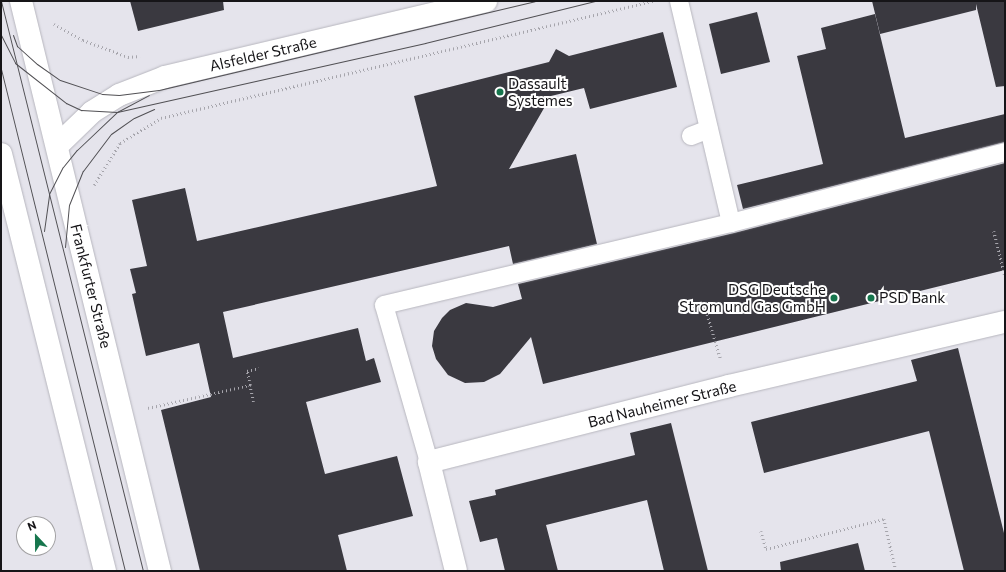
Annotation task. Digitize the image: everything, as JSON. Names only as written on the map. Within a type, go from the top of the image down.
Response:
[{"type":"street","name":"Frankfurter Straße","points":[[21,1],[58,145],[160,571]]},
{"type":"street","name":"Alsfelder Straße","points":[[58,145],[92,112],[119,96],[165,77],[443,6],[486,1]]},
{"type":"street","points":[[1,154],[105,571]]},
{"type":"street","name":"Bad Nauheimer Straße","points":[[430,462],[730,386],[1005,322]]},
{"type":"street","points":[[430,462],[456,571]]},
{"type":"lane","points":[[679,1],[731,223]]},
{"type":"lane","points":[[691,136],[709,129]]},
{"type":"lane","points":[[430,462],[384,305],[731,223],[1005,152]]},
{"type":"path","points":[[92,189],[120,143],[161,118],[653,1]]},
{"type":"path","points":[[51,23],[83,40],[128,57],[142,56]]},
{"type":"path","points":[[994,231],[1005,276]]},
{"type":"path","points":[[704,303],[730,386]]},
{"type":"path","points":[[254,402],[247,371],[259,368]]},
{"type":"path","points":[[142,410],[250,385]]},
{"type":"path","points":[[761,531],[766,548],[884,519],[896,571]]},
{"type":"building","points":[[130,1],[223,1],[224,10],[138,31]]},
{"type":"building","points":[[872,1],[1005,1],[1005,86],[996,87],[976,4],[976,10],[880,34]]},
{"type":"building","points":[[757,12],[770,62],[721,74],[709,24]]},
{"type":"building","points":[[875,14],[905,138],[1005,114],[1005,142],[743,209],[737,185],[823,164],[797,56],[826,49],[821,28]]},
{"type":"building","points":[[663,32],[677,87],[590,109],[584,88],[551,96],[509,169],[576,154],[597,244],[513,264],[509,246],[223,312],[233,358],[358,328],[366,361],[374,358],[381,382],[306,402],[325,474],[397,456],[413,516],[338,535],[347,571],[200,571],[161,410],[211,397],[199,343],[146,356],[132,294],[136,293],[130,269],[147,266],[132,200],[185,188],[197,241],[437,186],[414,96],[549,62],[556,49],[569,56]]},
{"type":"building","points":[[1005,163],[1005,270],[543,384],[531,337],[500,374],[484,382],[465,383],[448,375],[436,359],[432,346],[434,331],[442,318],[450,310],[466,303],[493,307],[522,299],[518,284],[734,233]]},
{"type":"building","points":[[958,348],[1005,537],[1005,571],[964,571],[929,431],[764,473],[751,422],[917,381],[911,360]]},
{"type":"building","points":[[671,423],[708,571],[664,571],[647,500],[546,525],[558,571],[505,571],[497,538],[480,542],[469,501],[496,495],[495,490],[635,455],[630,433]]},
{"type":"building","points":[[858,543],[865,571],[781,571],[780,562]]},
{"type":"tram line","points":[[1,1],[143,571]]},
{"type":"tram line","points":[[13,35],[17,46],[37,64],[60,80],[102,94],[119,95],[159,90],[535,1]]},
{"type":"tram line","points":[[1,35],[15,63],[66,103],[81,110],[117,112],[425,43],[595,1]]},
{"type":"tram line","points":[[1,69],[125,571]]},
{"type":"tram line","points":[[44,231],[49,194],[63,167],[77,150],[117,112],[149,95]]},
{"type":"tram line","points":[[65,247],[69,205],[83,171],[111,134],[134,118],[154,109]]},
{"type":"place","name":"Dassault Systemes","points":[[500,92]]},
{"type":"place","name":"DSG Deutsche Strom und Gas GmbH","points":[[834,298]]},
{"type":"place","name":"PSD Bank","points":[[871,298]]}]
